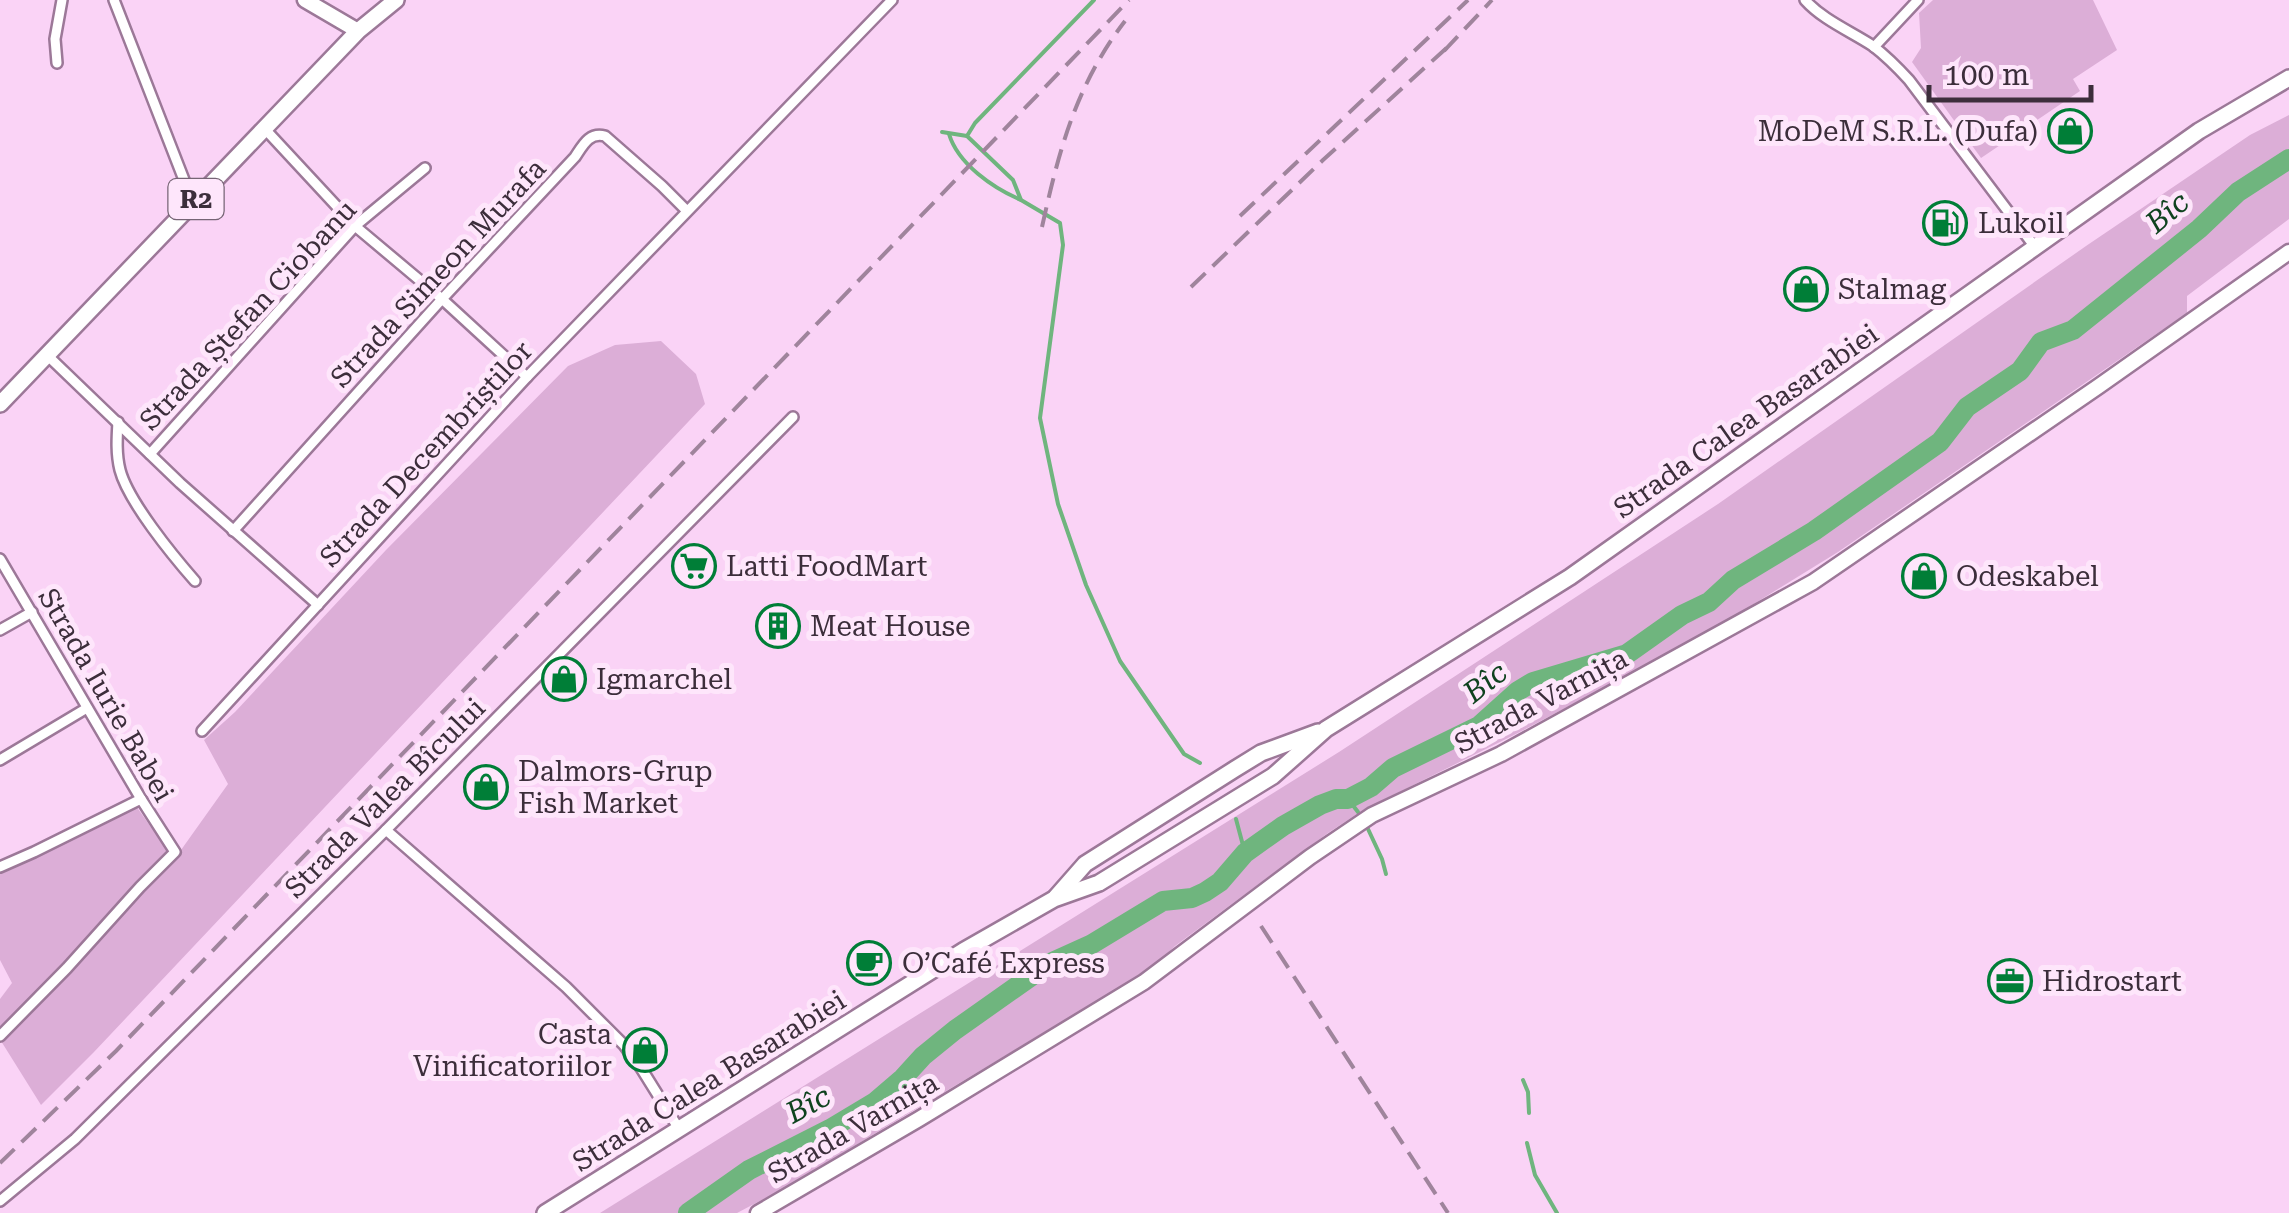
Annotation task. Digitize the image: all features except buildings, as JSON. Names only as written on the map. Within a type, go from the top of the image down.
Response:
[{"type":"main road","name":"R2","points":[[0,404],[358,31],[396,0]]},
{"type":"main road","name":"Strada Calea Basarabiei","points":[[545,1213],[963,951],[1054,899],[1099,883],[1273,776],[1326,729],[1570,577],[2199,131],[2289,78]]},
{"type":"main road","name":"Strada Calea Basarabiei","points":[[1054,899],[1085,864],[1261,753],[1326,729]]},
{"type":"main road","points":[[1261,753],[1273,776]]},
{"type":"main road","points":[[1126,839],[1126,851],[1137,860]]},
{"type":"street","points":[[58,63],[55,39],[62,0]]},
{"type":"street","points":[[114,0],[192,202]]},
{"type":"street","points":[[305,0],[358,31]]},
{"type":"street","name":"Strada Decembriștilor","points":[[202,732],[527,377],[892,0]]},
{"type":"street","points":[[1805,0],[1893,62],[2035,247]]},
{"type":"street","points":[[1874,47],[1918,0]]},
{"type":"street","points":[[264,128],[355,226],[442,298],[527,377]]},
{"type":"street","name":"Strada Simeon Murafa","points":[[233,531],[592,136],[605,136],[686,210]]},
{"type":"street","name":"Strada Ștefan Ciobanu","points":[[150,454],[355,226],[425,168]]},
{"type":"street","name":"Strada Varnița","points":[[758,1213],[1144,982],[1372,815],[1501,754],[1813,582],[2289,252]]},
{"type":"street","points":[[47,355],[233,531],[318,605]]},
{"type":"street","name":"Strada Valea Bîcului","points":[[0,1202],[74,1139],[794,418]]},
{"type":"street","points":[[118,422],[121,473],[148,520],[196,581]]},
{"type":"street","name":"Strada Iurie Babei","points":[[0,559],[176,852],[0,1036]]},
{"type":"street","points":[[0,630],[32,612]]},
{"type":"street","points":[[0,760],[87,708]]},
{"type":"street","points":[[0,867],[141,799]]},
{"type":"street","points":[[386,830],[566,987],[624,1045],[679,1129]]},
{"type":"shaded area","points":[[1933,0],[2093,0],[2117,50],[2073,79],[2080,91],[1981,158],[1912,62],[1921,48],[1919,13]]},
{"type":"shaded area","points":[[2289,115],[2289,219],[2187,296],[2187,313],[1838,552],[1702,636],[1363,810],[1175,946],[1155,966],[779,1191],[737,1213],[600,1213],[1339,752],[1718,504],[2250,135]]},
{"type":"shaded area","points":[[661,341],[696,374],[705,404],[41,1105],[1,1041],[181,850],[228,784],[204,740],[568,366],[615,345]]},
{"type":"shaded area","points":[[136,806],[170,854],[0,1033],[0,999],[12,983],[0,960],[0,870]]},
{"type":"waterway","points":[[1094,0],[975,123],[967,136],[1013,180],[1021,200],[1060,223],[1063,245],[1040,418],[1058,504],[1086,585],[1120,661],[1184,754],[1200,763]]},
{"type":"waterway","points":[[942,132],[967,136]]},
{"type":"waterway","points":[[949,134],[960,155],[978,174],[1021,200]]},
{"type":"waterway","name":"Bîc","points":[[688,1213],[749,1170],[875,1102],[955,1030],[1050,963],[1092,944],[1163,901],[1192,898],[1205,892],[1220,882],[1245,853],[1283,826],[1320,805],[1348,799],[1371,787],[1393,768],[1479,726],[1533,682],[1627,654],[1682,615],[1709,602],[1733,580],[1814,531],[1940,442],[1967,407],[2020,371],[2041,342],[2073,330],[2199,229],[2238,192],[2289,159]]},
{"type":"waterway","points":[[1348,799],[1358,812]]},
{"type":"waterway","points":[[1236,819],[1245,853]]},
{"type":"waterway","points":[[1368,829],[1386,874]]},
{"type":"waterway","points":[[1523,1080],[1529,1113]]},
{"type":"waterway","points":[[1527,1143],[1535,1175],[1557,1213]]},
{"type":"railway","points":[[0,1163],[116,1051],[1129,0]]},
{"type":"railway","points":[[1240,216],[1468,0]]},
{"type":"railway","points":[[1444,51],[1492,0]]},
{"type":"railway","points":[[1042,227],[1055,171],[1082,94],[1125,21]]},
{"type":"railway","points":[[1191,287],[1452,43]]},
{"type":"railway","points":[[1261,926],[1448,1213]]},
{"type":"place","name":"MoDeM S.R.L. (Dufa)","points":[[2070,131]]},
{"type":"place","name":"Lukoil","points":[[1945,223]]},
{"type":"place","name":"Stalmag","points":[[1806,289]]},
{"type":"place","name":"Latti FoodMart","points":[[694,566]]},
{"type":"place","name":"Odeskabel","points":[[1924,576]]},
{"type":"place","name":"Meat House","points":[[778,626]]},
{"type":"place","name":"Igmarchel","points":[[564,679]]},
{"type":"place","name":"Dalmors-Grup Fish Market","points":[[486,787]]},
{"type":"place","name":"O’Café Express","points":[[869,963]]},
{"type":"place","name":"Hidrostart","points":[[2010,981]]},
{"type":"place","name":"Casta Vinificatoriilor","points":[[645,1050]]}]
